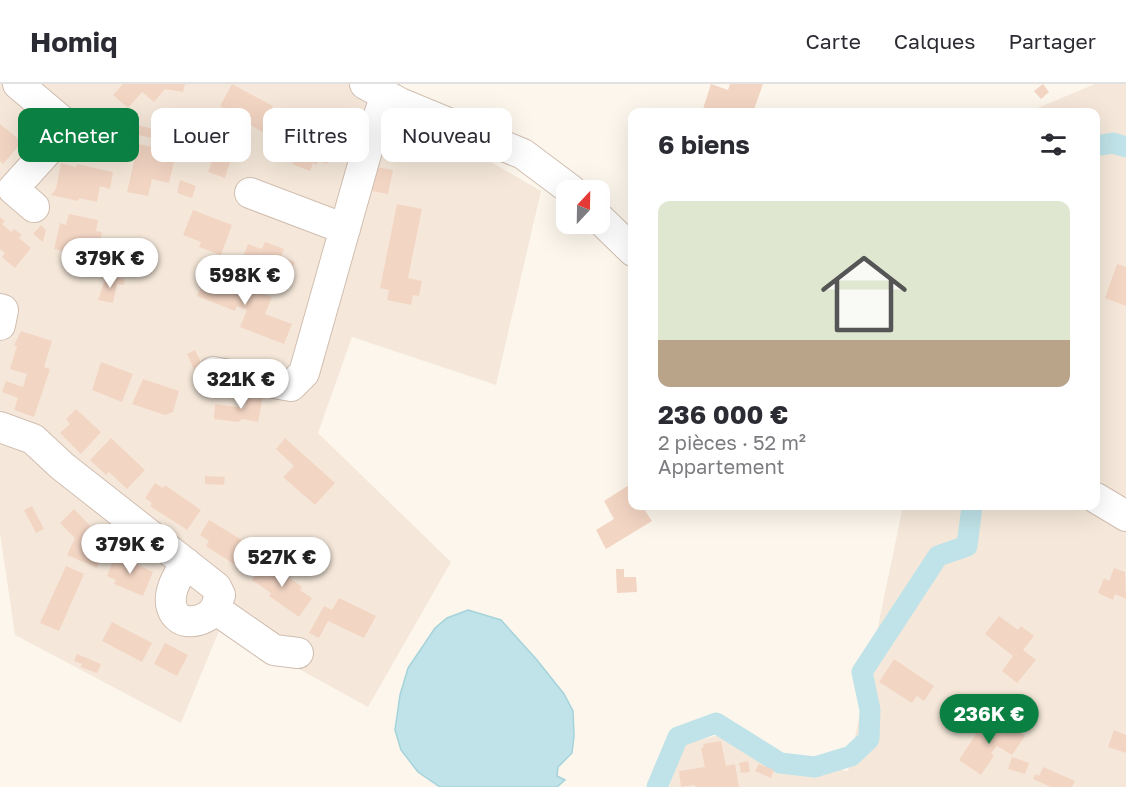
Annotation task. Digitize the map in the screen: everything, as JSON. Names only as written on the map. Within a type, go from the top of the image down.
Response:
[{"type":"street","points":[[18,84],[81,126],[13,189],[34,207]]},
{"type":"street","points":[[213,372],[291,386],[304,373],[345,229],[376,90],[524,154],[558,180]]},
{"type":"street","points":[[250,193],[345,229]]},
{"type":"street","points":[[610,229],[628,246]]},
{"type":"street","points":[[0,309],[3,310],[0,325]]},
{"type":"street","points":[[0,427],[33,439],[70,473],[186,563],[216,587],[220,595],[215,609],[202,621],[189,622],[178,617],[172,608],[173,587],[186,563]]},
{"type":"street","points":[[1100,500],[1126,516]]},
{"type":"street","points":[[215,609],[274,650],[298,652]]},
{"type":"shaded area","points":[[0,84],[357,84],[398,108],[381,108],[381,162],[491,162],[541,191],[496,385],[352,337],[318,433],[451,562],[368,707],[221,626],[181,723],[15,635],[0,533]]},
{"type":"shaded area","points":[[1095,84],[1126,84],[1126,787],[669,787],[683,744],[724,734],[780,763],[848,771],[902,510],[1100,510],[1100,108],[1038,108]]},
{"type":"water","points":[[468,610],[501,620],[564,694],[573,711],[572,753],[558,767],[557,776],[565,780],[557,787],[440,787],[418,772],[401,750],[395,730],[400,695],[408,668],[435,628],[447,618]]},
{"type":"building","points":[[123,84],[185,84],[183,92],[165,89],[154,102],[142,92],[128,108],[113,95]]},
{"type":"building","points":[[232,84],[273,106],[263,108],[263,133],[251,125],[251,108],[220,106]]},
{"type":"building","points":[[711,84],[728,90],[730,84],[763,84],[754,108],[703,108]]},
{"type":"building","points":[[1043,84],[1049,92],[1041,99],[1034,91]]},
{"type":"building","points":[[0,124],[18,139],[18,147],[3,164],[0,161]]},
{"type":"building","points":[[139,126],[151,128],[151,138],[139,135]]},
{"type":"building","points":[[139,144],[151,147],[151,162],[174,162],[169,183],[152,179],[148,196],[127,192],[134,162],[139,162]]},
{"type":"building","points":[[212,162],[230,162],[225,178],[208,172]]},
{"type":"building","points":[[293,162],[318,162],[317,165],[313,163],[310,171],[292,164]]},
{"type":"building","points":[[61,163],[113,172],[110,189],[100,186],[97,202],[79,198],[78,201],[51,195],[56,189]]},
{"type":"building","points":[[377,167],[393,170],[388,194],[372,191]]},
{"type":"building","points":[[180,180],[196,186],[192,198],[177,193]]},
{"type":"building","points":[[397,204],[422,209],[408,278],[422,281],[419,296],[413,295],[411,305],[387,300],[389,290],[380,288]]},
{"type":"building","points":[[193,210],[232,225],[221,255],[199,247],[201,242],[183,235]]},
{"type":"building","points":[[69,214],[98,220],[96,231],[102,232],[94,268],[77,265],[79,255],[54,249],[60,223],[66,225]]},
{"type":"building","points":[[0,217],[5,221],[2,224],[11,232],[14,229],[22,235],[19,238],[31,248],[15,268],[2,257],[5,253],[0,249]]},
{"type":"building","points":[[41,225],[46,230],[43,242],[33,234]]},
{"type":"building","points":[[265,242],[284,249],[281,256],[295,262],[287,283],[240,265],[248,244],[262,249]]},
{"type":"building","points":[[218,262],[227,266],[217,286],[228,289],[231,282],[272,297],[265,314],[292,324],[284,344],[240,327],[247,310],[237,306],[235,311],[197,296],[207,272],[213,275]]},
{"type":"building","points":[[1117,264],[1126,267],[1126,306],[1105,298]]},
{"type":"building","points":[[106,276],[125,279],[124,285],[117,284],[113,303],[98,300]]},
{"type":"building","points":[[21,331],[52,341],[44,367],[50,369],[34,417],[14,410],[18,398],[2,392],[6,381],[23,387],[27,374],[10,369],[17,346],[14,345]]},
{"type":"building","points":[[195,350],[210,381],[201,385],[187,354]]},
{"type":"building","points":[[101,362],[133,374],[122,402],[92,390]]},
{"type":"building","points":[[143,379],[179,391],[173,412],[165,415],[132,404]]},
{"type":"building","points":[[247,393],[263,396],[258,422],[243,419],[238,422],[214,419],[215,404],[245,408]]},
{"type":"building","points":[[76,409],[101,432],[81,454],[60,433],[70,424],[66,419]]},
{"type":"building","points":[[111,438],[145,470],[127,489],[109,472],[106,475],[90,460]]},
{"type":"building","points":[[285,438],[335,483],[315,505],[283,477],[294,466],[276,449]]},
{"type":"building","points":[[205,476],[225,477],[224,485],[205,484]]},
{"type":"building","points":[[155,483],[163,488],[165,485],[201,510],[187,530],[150,506],[152,503],[145,498]]},
{"type":"building","points":[[628,486],[628,510],[645,510],[652,521],[606,549],[596,530],[614,519],[604,501]]},
{"type":"building","points":[[32,506],[44,529],[36,533],[24,510]]},
{"type":"building","points":[[74,509],[97,533],[92,546],[103,551],[97,568],[67,555],[75,538],[60,523]]},
{"type":"building","points":[[209,520],[257,549],[243,570],[206,546],[209,541],[200,535]]},
{"type":"building","points":[[116,554],[153,572],[143,596],[114,584],[116,580],[107,576]]},
{"type":"building","points":[[267,558],[280,567],[278,570],[302,587],[300,590],[312,598],[299,617],[269,596],[271,593],[252,580]]},
{"type":"building","points":[[66,566],[84,574],[59,631],[40,623]]},
{"type":"building","points":[[1114,568],[1125,572],[1126,599],[1115,594],[1113,600],[1098,593],[1104,578],[1109,581]]},
{"type":"building","points":[[616,569],[624,569],[624,577],[636,577],[637,592],[617,593]]},
{"type":"building","points":[[339,598],[376,616],[364,638],[328,621],[319,638],[309,633],[324,606],[332,610]]},
{"type":"building","points":[[999,616],[1018,630],[1021,626],[1034,636],[1023,650],[1036,660],[1017,683],[1002,671],[1013,656],[985,634]]},
{"type":"building","points":[[112,622],[152,643],[142,662],[102,641]]},
{"type":"building","points":[[165,643],[188,655],[177,676],[154,664]]},
{"type":"building","points":[[77,654],[101,664],[97,673],[81,667],[82,664],[74,661]]},
{"type":"building","points":[[894,659],[934,686],[924,701],[917,696],[912,703],[879,682]]},
{"type":"building","points":[[961,693],[979,705],[973,714],[955,702]]},
{"type":"building","points":[[982,719],[989,724],[991,720],[996,723],[993,727],[1003,734],[1009,725],[1025,736],[1012,755],[997,746],[991,753],[994,756],[981,775],[959,760],[978,731],[975,729]]},
{"type":"building","points":[[1114,730],[1126,735],[1126,753],[1108,747]]},
{"type":"building","points":[[721,741],[726,766],[735,764],[739,787],[695,787],[695,785],[681,787],[679,771],[705,767],[701,748],[704,747],[703,744]]},
{"type":"building","points":[[1012,757],[1029,763],[1025,774],[1008,769]]},
{"type":"building","points":[[748,761],[750,772],[741,773],[739,763]]},
{"type":"building","points":[[759,764],[774,770],[771,778],[755,771]]},
{"type":"building","points":[[1043,767],[1075,781],[1072,787],[1051,787],[1033,779],[1035,774],[1039,776]]},
{"type":"waterway","points":[[1100,145],[1113,143],[1126,147]]},
{"type":"waterway","points":[[657,787],[678,737],[716,723],[780,763],[815,767],[851,756],[869,739],[870,710],[862,672],[938,556],[967,546],[972,510]]}]
